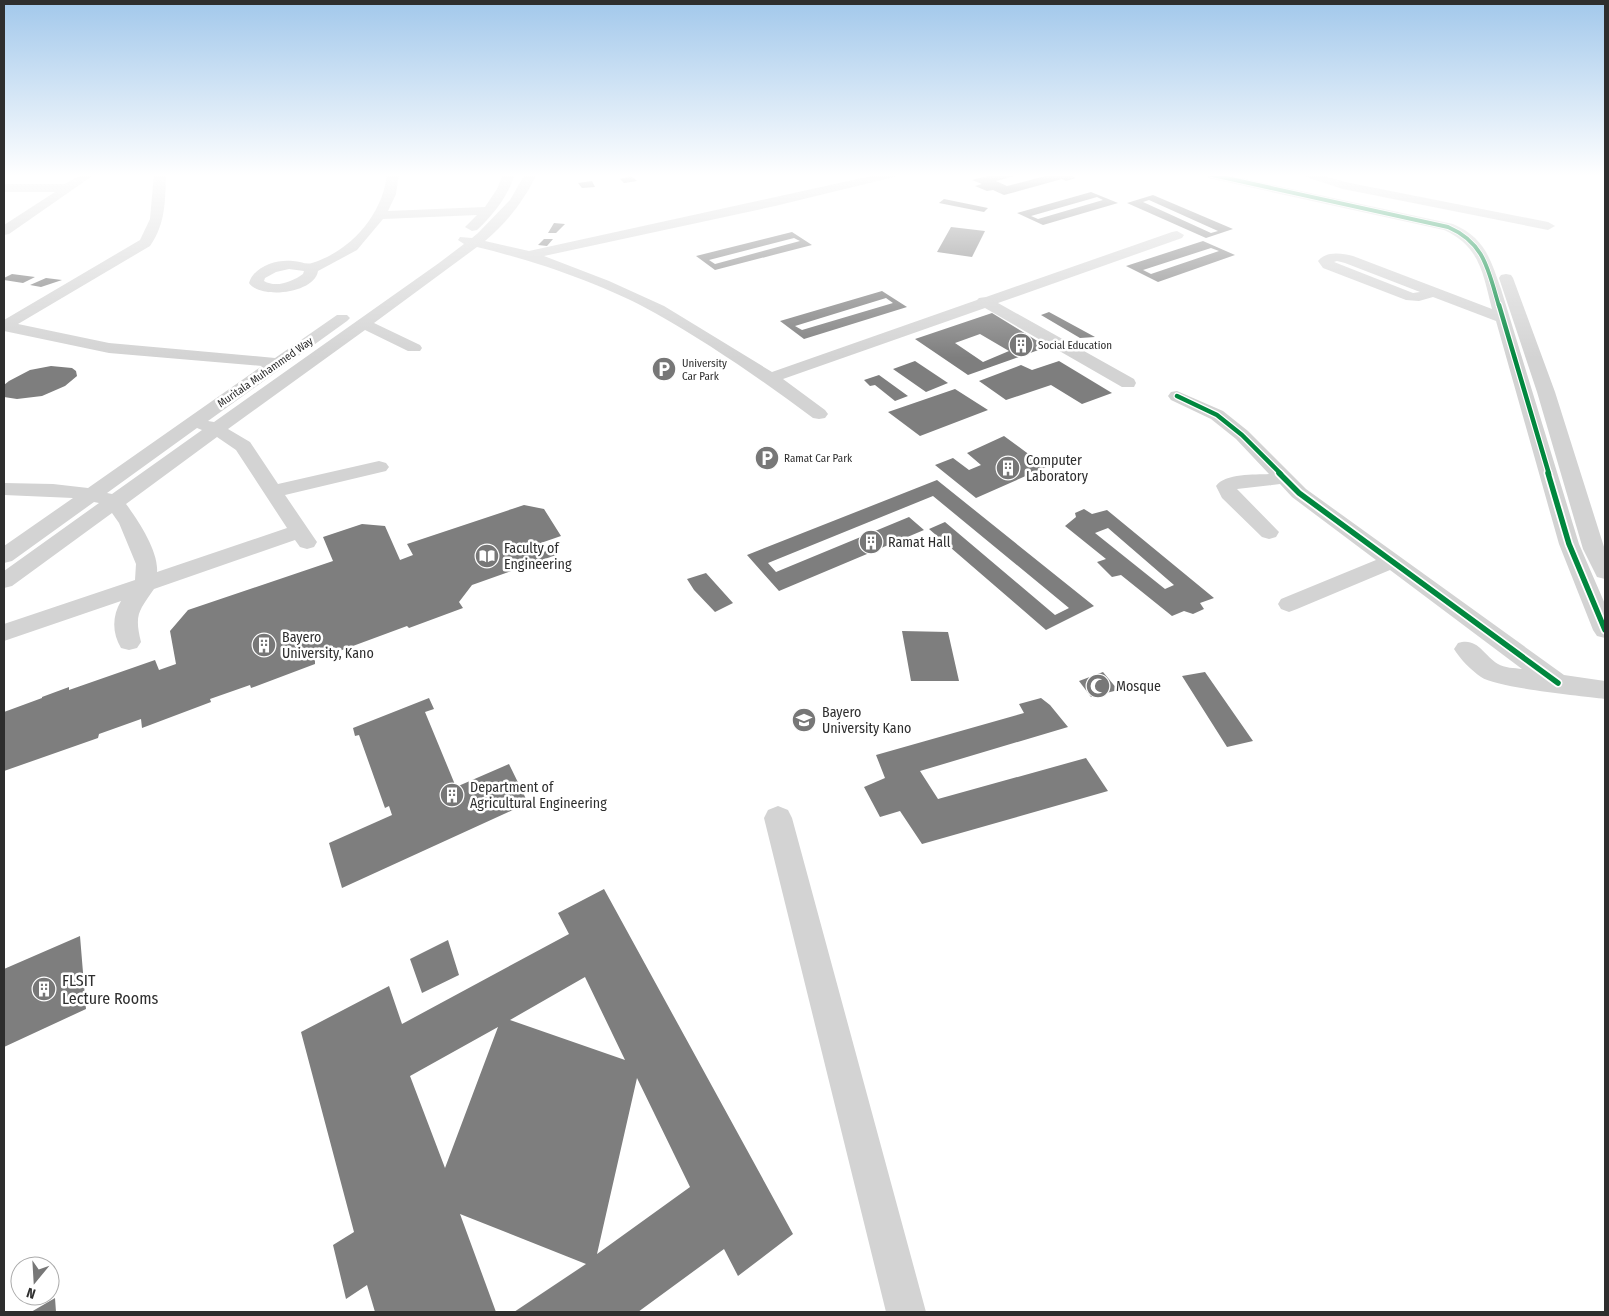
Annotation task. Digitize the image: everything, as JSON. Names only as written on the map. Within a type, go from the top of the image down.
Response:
[{"type":"street","points":[[4,326],[145,243],[152,235]]},
{"type":"street","points":[[311,269],[352,247],[362,235]]},
{"type":"street","points":[[411,270],[461,235]]},
{"type":"street","points":[[4,581],[216,429],[359,316],[483,235]]},
{"type":"street","points":[[529,255],[620,235]]},
{"type":"street","points":[[770,378],[984,301],[1176,235]]},
{"type":"street","points":[[1465,235],[1481,252],[1525,391],[1569,544],[1605,630]]},
{"type":"street","points":[[1480,235],[1489,242],[1497,253],[1546,392],[1594,549],[1605,572]]},
{"type":"street","points":[[457,239],[529,255],[604,284],[660,309],[770,378],[819,414]]},
{"type":"street","points":[[1434,292],[1419,297],[1411,297],[1328,265],[1325,261],[1336,257],[1348,259],[1434,292],[1501,318]]},
{"type":"street","points":[[984,301],[1128,383]]},
{"type":"street","points":[[359,316],[414,348]]},
{"type":"street","name":"Muritala Muhammed Way","points":[[4,556],[279,363],[359,316]]},
{"type":"street","points":[[4,326],[109,348],[279,363]]},
{"type":"street","points":[[1176,396],[1217,415],[1242,435],[1299,493],[1558,683]]},
{"type":"street","points":[[4,633],[145,586],[304,537],[243,446],[216,429],[193,422]]},
{"type":"street","points":[[275,492],[379,467]]},
{"type":"street","points":[[1269,532],[1229,494],[1226,486],[1234,483],[1285,478]]},
{"type":"street","points":[[4,489],[53,490],[92,494],[114,502],[129,522],[147,564],[145,586],[130,604],[125,625],[129,642]]},
{"type":"street","points":[[1569,544],[1594,549]]},
{"type":"street","points":[[1290,604],[1392,561]]},
{"type":"street","points":[[1466,649],[1490,671],[1501,675],[1605,690]]},
{"type":"street","points":[[778,818],[906,1312]]},
{"type":"building","points":[[778,235],[797,235],[812,245],[715,270],[696,256]],"holes":[[[794,238],[800,241],[715,264],[709,260]]]},
{"type":"building","points":[[946,235],[983,235],[972,257],[937,252]]},
{"type":"building","points":[[1200,235],[1214,235],[1206,238]]},
{"type":"building","points":[[544,239],[553,239],[547,246],[538,245]]},
{"type":"building","points":[[1203,241],[1235,255],[1158,282],[1126,266]],"holes":[[[1211,248],[1219,251],[1151,274],[1143,270]]]},
{"type":"building","points":[[12,274],[35,277],[23,283],[4,280],[4,278]]},
{"type":"building","points":[[46,278],[62,280],[41,287],[30,285]]},
{"type":"building","points":[[882,291],[907,307],[804,339],[780,321]],"holes":[[[886,298],[893,303],[802,330],[795,326]]]},
{"type":"building","points":[[1049,312],[1095,337],[1080,338],[1041,315]]},
{"type":"building","name":"Social Education","points":[[992,313],[1047,347],[968,375],[915,339]],"holes":[[[980,334],[1009,351],[983,362],[955,343]]]},
{"type":"building","points":[[915,361],[948,383],[926,392],[893,369]]},
{"type":"building","name":"Social Education","points":[[1059,361],[1112,393],[1082,404],[1051,385],[1006,400],[979,381],[1021,365],[1032,370]]},
{"type":"building","points":[[51,366],[72,368],[76,371],[77,376],[65,386],[42,396],[17,399],[4,397],[4,385],[9,381],[30,370]]},
{"type":"building","points":[[879,375],[908,396],[895,401],[875,385],[870,386],[864,380]]},
{"type":"building","points":[[955,389],[988,410],[920,436],[888,412]]},
{"type":"building","name":"Computer Laboratory","points":[[1004,436],[1046,467],[976,498],[935,465],[953,458],[969,470],[981,465],[967,453]]},
{"type":"building","name":"Ramat Hall","points":[[937,480],[1094,606],[1046,630],[929,529],[945,522],[1055,615],[1069,608],[933,496],[768,563],[776,572],[909,517],[924,530],[779,591],[747,555]]},
{"type":"building","name":"Bayero University, Kano","points":[[524,505],[544,509],[561,536],[535,545],[538,553],[554,549],[556,555],[472,585],[459,602],[463,608],[409,628],[407,626],[315,660],[315,664],[251,688],[250,685],[210,699],[211,702],[142,728],[141,719],[99,734],[98,738],[4,771],[4,712],[69,687],[69,690],[155,660],[159,670],[176,664],[170,631],[188,610],[333,561],[323,537],[362,524],[385,526],[400,560],[413,555],[407,544]]},
{"type":"building","points":[[1084,509],[1092,514],[1107,510],[1214,598],[1200,603],[1204,609],[1193,614],[1184,611],[1172,616],[1121,575],[1112,577],[1097,562],[1106,559],[1065,526],[1076,517],[1075,513]],"holes":[[[1108,528],[1174,585],[1165,589],[1095,533]]]},
{"type":"building","points":[[706,573],[733,603],[715,612],[694,590],[687,579]]},
{"type":"building","points":[[902,631],[948,632],[959,681],[911,681]]},
{"type":"building","name":"Mosque","points":[[1103,672],[1118,690],[1091,697],[1079,681]]},
{"type":"building","points":[[1205,672],[1253,741],[1227,747],[1182,676]]},
{"type":"building","name":"Department of Agricultural Engineering","points":[[429,698],[434,709],[425,712],[456,787],[509,764],[528,803],[342,888],[329,843],[392,815],[389,806],[385,808],[359,735],[355,736],[353,728]]},
{"type":"building","points":[[1041,698],[1050,705],[1068,727],[920,771],[938,799],[1086,758],[1108,791],[922,844],[900,811],[880,817],[864,787],[885,778],[876,755],[1024,713],[1019,704]]},
{"type":"building","points":[[604,889],[793,1234],[738,1276],[724,1249],[638,1312],[514,1312],[586,1264],[460,1214],[496,1312],[375,1312],[367,1285],[346,1299],[333,1245],[354,1232],[301,1032],[389,986],[402,1024],[569,934],[558,913]],"holes":[[[585,977],[625,1060],[510,1020]],[[498,1027],[445,1168],[410,1076]],[[637,1078],[690,1187],[597,1254]]]},
{"type":"building","name":"FLSIT Lecture Rooms","points":[[80,936],[86,1009],[4,1047],[4,969]]},
{"type":"building","points":[[448,940],[459,975],[422,993],[410,959]]},
{"type":"building","points":[[41,1306],[56,1306],[56,1312],[31,1312]]},
{"type":"cycle path","points":[[1465,235],[1481,252],[1494,289],[1569,544],[1605,630]]},
{"type":"cycle path","points":[[1177,396],[1217,415],[1242,435],[1299,493],[1558,683]]},
{"type":"place","name":"Social Education","points":[[1021,345]]},
{"type":"place","name":"University Car Park","points":[[664,369]]},
{"type":"place","name":"Ramat Car Park","points":[[767,458]]},
{"type":"place","name":"Computer Laboratory","points":[[1008,468]]},
{"type":"place","name":"Ramat Hall","points":[[871,542]]},
{"type":"place","name":"Faculty of Engineering","points":[[487,556]]},
{"type":"place","name":"Bayero University, Kano","points":[[264,645]]},
{"type":"place","name":"Mosque","points":[[1098,686]]},
{"type":"place","name":"Bayero University Kano","points":[[804,720]]},
{"type":"place","name":"Department of Agricultural Engineering","points":[[452,795]]},
{"type":"place","name":"FLSIT Lecture Rooms","points":[[44,989]]}]
